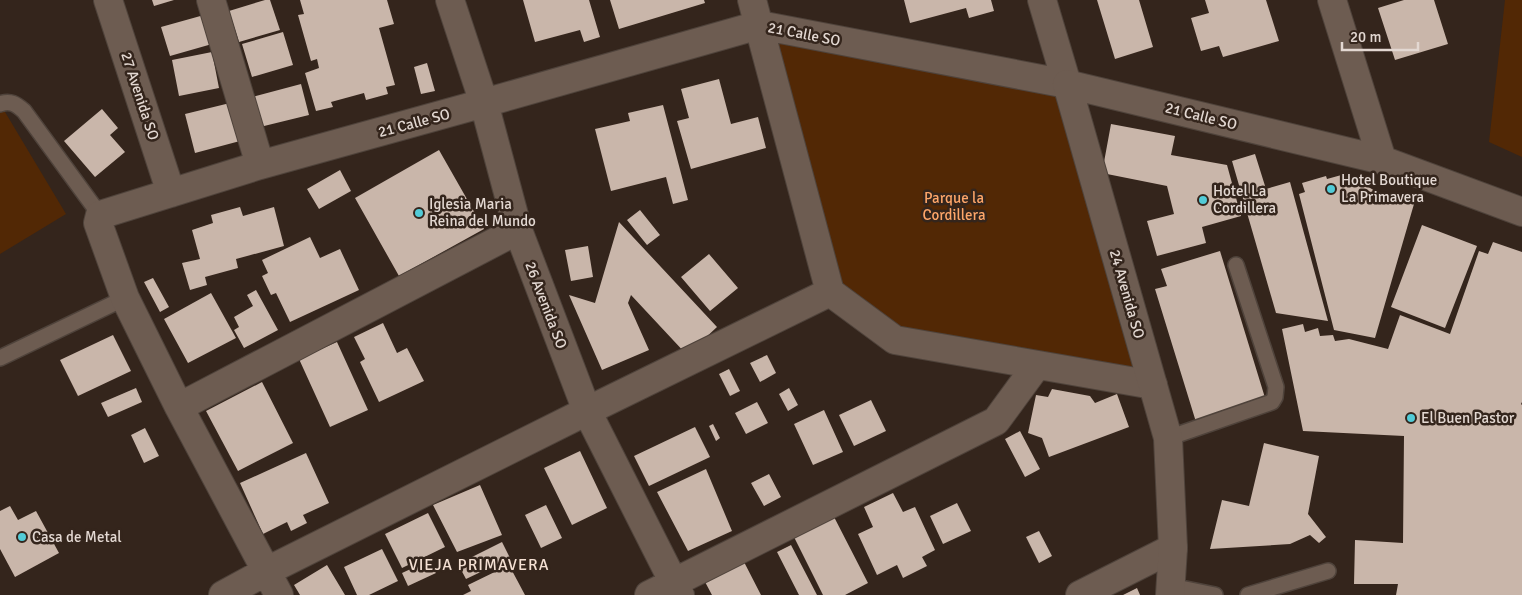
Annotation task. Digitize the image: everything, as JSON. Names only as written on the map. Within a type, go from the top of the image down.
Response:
[{"type":"street","name":"27 Avenida SO","points":[[108,0],[171,193]]},
{"type":"street","points":[[211,0],[260,164]]},
{"type":"street","name":"26 Avenida SO","points":[[450,0],[484,104],[518,230],[588,411],[677,589]]},
{"type":"street","name":"24 Avenida SO","points":[[1042,0],[1168,438],[1173,548],[1171,590]]},
{"type":"street","points":[[1332,0],[1382,160]]},
{"type":"street","name":"21 Calle SO","points":[[99,219],[260,164],[484,104],[756,13],[1067,84],[1382,160],[1522,212]]},
{"type":"street","points":[[756,13],[830,292],[895,340],[1153,385]]},
{"type":"street","points":[[99,219],[125,298],[179,407],[279,595]]},
{"type":"street","points":[[179,407],[518,230]]},
{"type":"street","points":[[223,595],[267,571],[830,292]]},
{"type":"street","points":[[649,595],[677,589],[996,420],[1037,365]]},
{"type":"street","points":[[1080,595],[1173,548]]},
{"type":"lane","points":[[0,104],[5,102],[15,103],[24,110],[99,219]]},
{"type":"lane","points":[[1168,438],[1272,402],[1275,397],[1276,386],[1236,265]]},
{"type":"lane","points":[[0,358],[125,298]]},
{"type":"lane","points":[[1248,595],[1328,571]]},
{"type":"lane","points":[[1171,590],[1215,595]]},
{"type":"green space","points":[[1505,0],[1522,0],[1522,157],[1489,142]]},
{"type":"green space","name":"Parque la Cordillera","points":[[759,25],[1067,84],[1152,384],[895,340],[830,292]]},
{"type":"green space","points":[[2,107],[66,214],[0,254],[0,109]]},
{"type":"building","points":[[152,0],[174,0],[154,6]]},
{"type":"building","points":[[270,0],[280,30],[239,42],[229,11]]},
{"type":"building","points":[[300,0],[387,0],[394,24],[379,28],[395,85],[386,87],[388,94],[366,100],[364,93],[331,102],[333,107],[316,111],[305,73],[319,68],[317,59],[311,61],[298,15],[304,14]]},
{"type":"building","points":[[523,0],[589,0],[600,37],[584,42],[580,30],[535,42]]},
{"type":"building","points":[[610,0],[704,0],[705,3],[619,29]]},
{"type":"building","points":[[904,0],[991,0],[994,11],[969,18],[966,8],[910,23]]},
{"type":"building","points":[[1097,0],[1139,0],[1153,47],[1115,59]]},
{"type":"building","points":[[1205,0],[1266,0],[1279,41],[1223,57],[1219,46],[1201,51],[1191,18],[1209,13]]},
{"type":"building","points":[[1404,0],[1434,0],[1448,44],[1395,60],[1378,8]]},
{"type":"building","points":[[204,15],[212,44],[170,56],[161,27]]},
{"type":"building","points":[[283,32],[293,65],[252,77],[242,44]]},
{"type":"building","points":[[212,52],[219,88],[179,96],[172,60]]},
{"type":"building","points":[[427,63],[435,91],[421,94],[414,67]]},
{"type":"building","points":[[719,79],[731,124],[758,117],[766,148],[691,169],[677,121],[689,118],[681,89]]},
{"type":"building","points":[[301,84],[309,115],[260,127],[252,97]]},
{"type":"building","points":[[230,103],[240,141],[195,153],[185,114]]},
{"type":"building","points":[[663,105],[688,200],[673,204],[666,177],[611,191],[595,129],[630,121],[628,113]]},
{"type":"building","points":[[102,109],[118,128],[110,135],[125,152],[95,177],[64,141]]},
{"type":"building","name":"Hotel La Cordillera","points":[[1111,124],[1175,136],[1171,155],[1227,165],[1241,216],[1202,227],[1206,243],[1157,256],[1147,221],[1174,214],[1167,186],[1102,173]]},
{"type":"building","name":"Iglesia Maria Reina del Mundo","points":[[439,150],[484,229],[399,276],[355,198]]},
{"type":"building","points":[[1255,154],[1266,189],[1290,182],[1328,321],[1276,313],[1232,161]]},
{"type":"building","points":[[340,170],[351,191],[319,209],[307,189]]},
{"type":"building","points":[[1345,174],[1379,193],[1414,204],[1375,338],[1334,330],[1299,194],[1305,192],[1302,183],[1326,176],[1327,179]]},
{"type":"building","points":[[240,207],[243,216],[274,207],[284,246],[236,259],[238,268],[205,277],[207,285],[190,290],[182,263],[200,259],[192,230],[213,223],[211,215]]},
{"type":"building","points":[[640,210],[660,235],[647,245],[627,220]]},
{"type":"building","points":[[619,222],[717,327],[687,355],[631,295],[628,303],[649,350],[602,370],[569,295],[595,303]]},
{"type":"building","points":[[1422,225],[1477,246],[1445,328],[1391,307]]},
{"type":"building","points":[[310,237],[320,258],[340,249],[359,290],[290,322],[276,293],[271,295],[262,276],[268,273],[262,260]]},
{"type":"building","name":"El Buen Pastor","points":[[1493,242],[1522,252],[1522,595],[1396,595],[1398,584],[1354,584],[1355,540],[1403,543],[1404,436],[1303,431],[1282,329],[1303,324],[1305,332],[1318,328],[1320,336],[1333,335],[1335,341],[1349,339],[1388,349],[1400,315],[1450,334],[1479,251],[1488,254]]},
{"type":"building","points":[[588,246],[593,277],[571,281],[565,250]]},
{"type":"building","points":[[1220,251],[1266,401],[1196,422],[1155,289],[1167,286],[1161,269]]},
{"type":"building","points":[[709,254],[738,288],[710,311],[681,277]]},
{"type":"building","points":[[153,278],[169,307],[160,312],[144,282]]},
{"type":"building","points":[[256,290],[278,330],[244,348],[234,330],[239,327],[234,317],[253,306],[247,295]]},
{"type":"building","points":[[211,293],[236,338],[188,363],[164,319]]},
{"type":"building","points":[[383,323],[397,353],[407,348],[424,381],[379,402],[360,362],[365,359],[354,337]]},
{"type":"building","points":[[113,335],[131,371],[78,396],[60,360]]},
{"type":"building","points":[[337,342],[368,410],[330,427],[299,359]]},
{"type":"building","points":[[767,355],[776,373],[760,382],[750,363]]},
{"type":"building","points":[[729,369],[740,391],[730,396],[719,374]]},
{"type":"building","points":[[262,382],[293,443],[238,471],[206,411]]},
{"type":"building","points":[[136,388],[142,402],[108,417],[101,403]]},
{"type":"building","points":[[789,388],[798,405],[788,411],[779,394]]},
{"type":"building","points":[[1052,389],[1090,396],[1095,403],[1117,394],[1129,427],[1049,457],[1042,438],[1028,433],[1036,395],[1048,397]]},
{"type":"building","points":[[871,400],[886,431],[854,446],[839,415]]},
{"type":"building","points":[[757,402],[768,423],[746,434],[735,413]]},
{"type":"building","points":[[824,410],[843,452],[813,465],[794,424]]},
{"type":"building","points":[[713,424],[720,438],[716,441],[709,426]]},
{"type":"building","points":[[695,427],[710,457],[649,486],[634,456]]},
{"type":"building","points":[[145,428],[159,456],[144,463],[131,435]]},
{"type":"building","points":[[1020,431],[1040,469],[1025,477],[1005,439]]},
{"type":"building","points":[[1264,443],[1319,456],[1308,514],[1326,537],[1319,543],[1310,535],[1290,544],[1210,549],[1222,500],[1249,506]]},
{"type":"building","points":[[580,451],[607,508],[572,525],[544,468]]},
{"type":"building","points":[[306,453],[329,503],[303,515],[307,523],[291,531],[287,522],[263,534],[240,483]]},
{"type":"building","points":[[706,469],[732,531],[688,551],[657,492]]},
{"type":"building","points":[[769,474],[781,497],[764,506],[751,483]]},
{"type":"building","points":[[480,485],[502,535],[457,552],[433,505]]},
{"type":"building","points":[[893,493],[903,512],[915,507],[935,550],[922,557],[927,566],[903,578],[897,565],[877,575],[858,534],[873,527],[864,507]]},
{"type":"building","points":[[957,503],[971,531],[943,544],[930,516]]},
{"type":"building","points":[[546,505],[562,538],[541,548],[525,515]]},
{"type":"building","points":[[10,506],[18,520],[36,511],[59,553],[15,577],[0,549],[0,511]]},
{"type":"building","points":[[428,513],[445,547],[402,568],[385,534]]},
{"type":"building","points":[[832,513],[868,583],[845,595],[823,595],[792,533]]},
{"type":"building","points":[[1039,531],[1052,556],[1039,563],[1026,537]]},
{"type":"building","points":[[502,542],[510,558],[466,579],[458,564]]},
{"type":"building","points":[[791,545],[817,595],[799,595],[777,552]]},
{"type":"building","points":[[382,549],[398,581],[369,595],[357,595],[344,567]]},
{"type":"building","points":[[430,560],[436,573],[408,586],[402,573]]},
{"type":"building","points":[[743,560],[761,595],[712,595],[704,580]]},
{"type":"building","points":[[327,565],[345,595],[300,595],[294,585]]},
{"type":"building","points":[[509,565],[525,595],[463,595],[471,591],[468,585]]},
{"type":"building","points":[[1137,588],[1140,595],[1123,595]]},
{"type":"place","name":"Hotel Boutique La Primavera","points":[[1331,189]]},
{"type":"place","name":"Hotel La Cordillera","points":[[1203,200]]},
{"type":"place","name":"Iglesia Maria Reina del Mundo","points":[[419,213]]},
{"type":"place","name":"El Buen Pastor","points":[[1411,418]]},
{"type":"place","name":"Casa de Metal","points":[[22,537]]},
{"type":"district","name":"VIEJA PRIMAVERA","points":[[479,565]]}]
